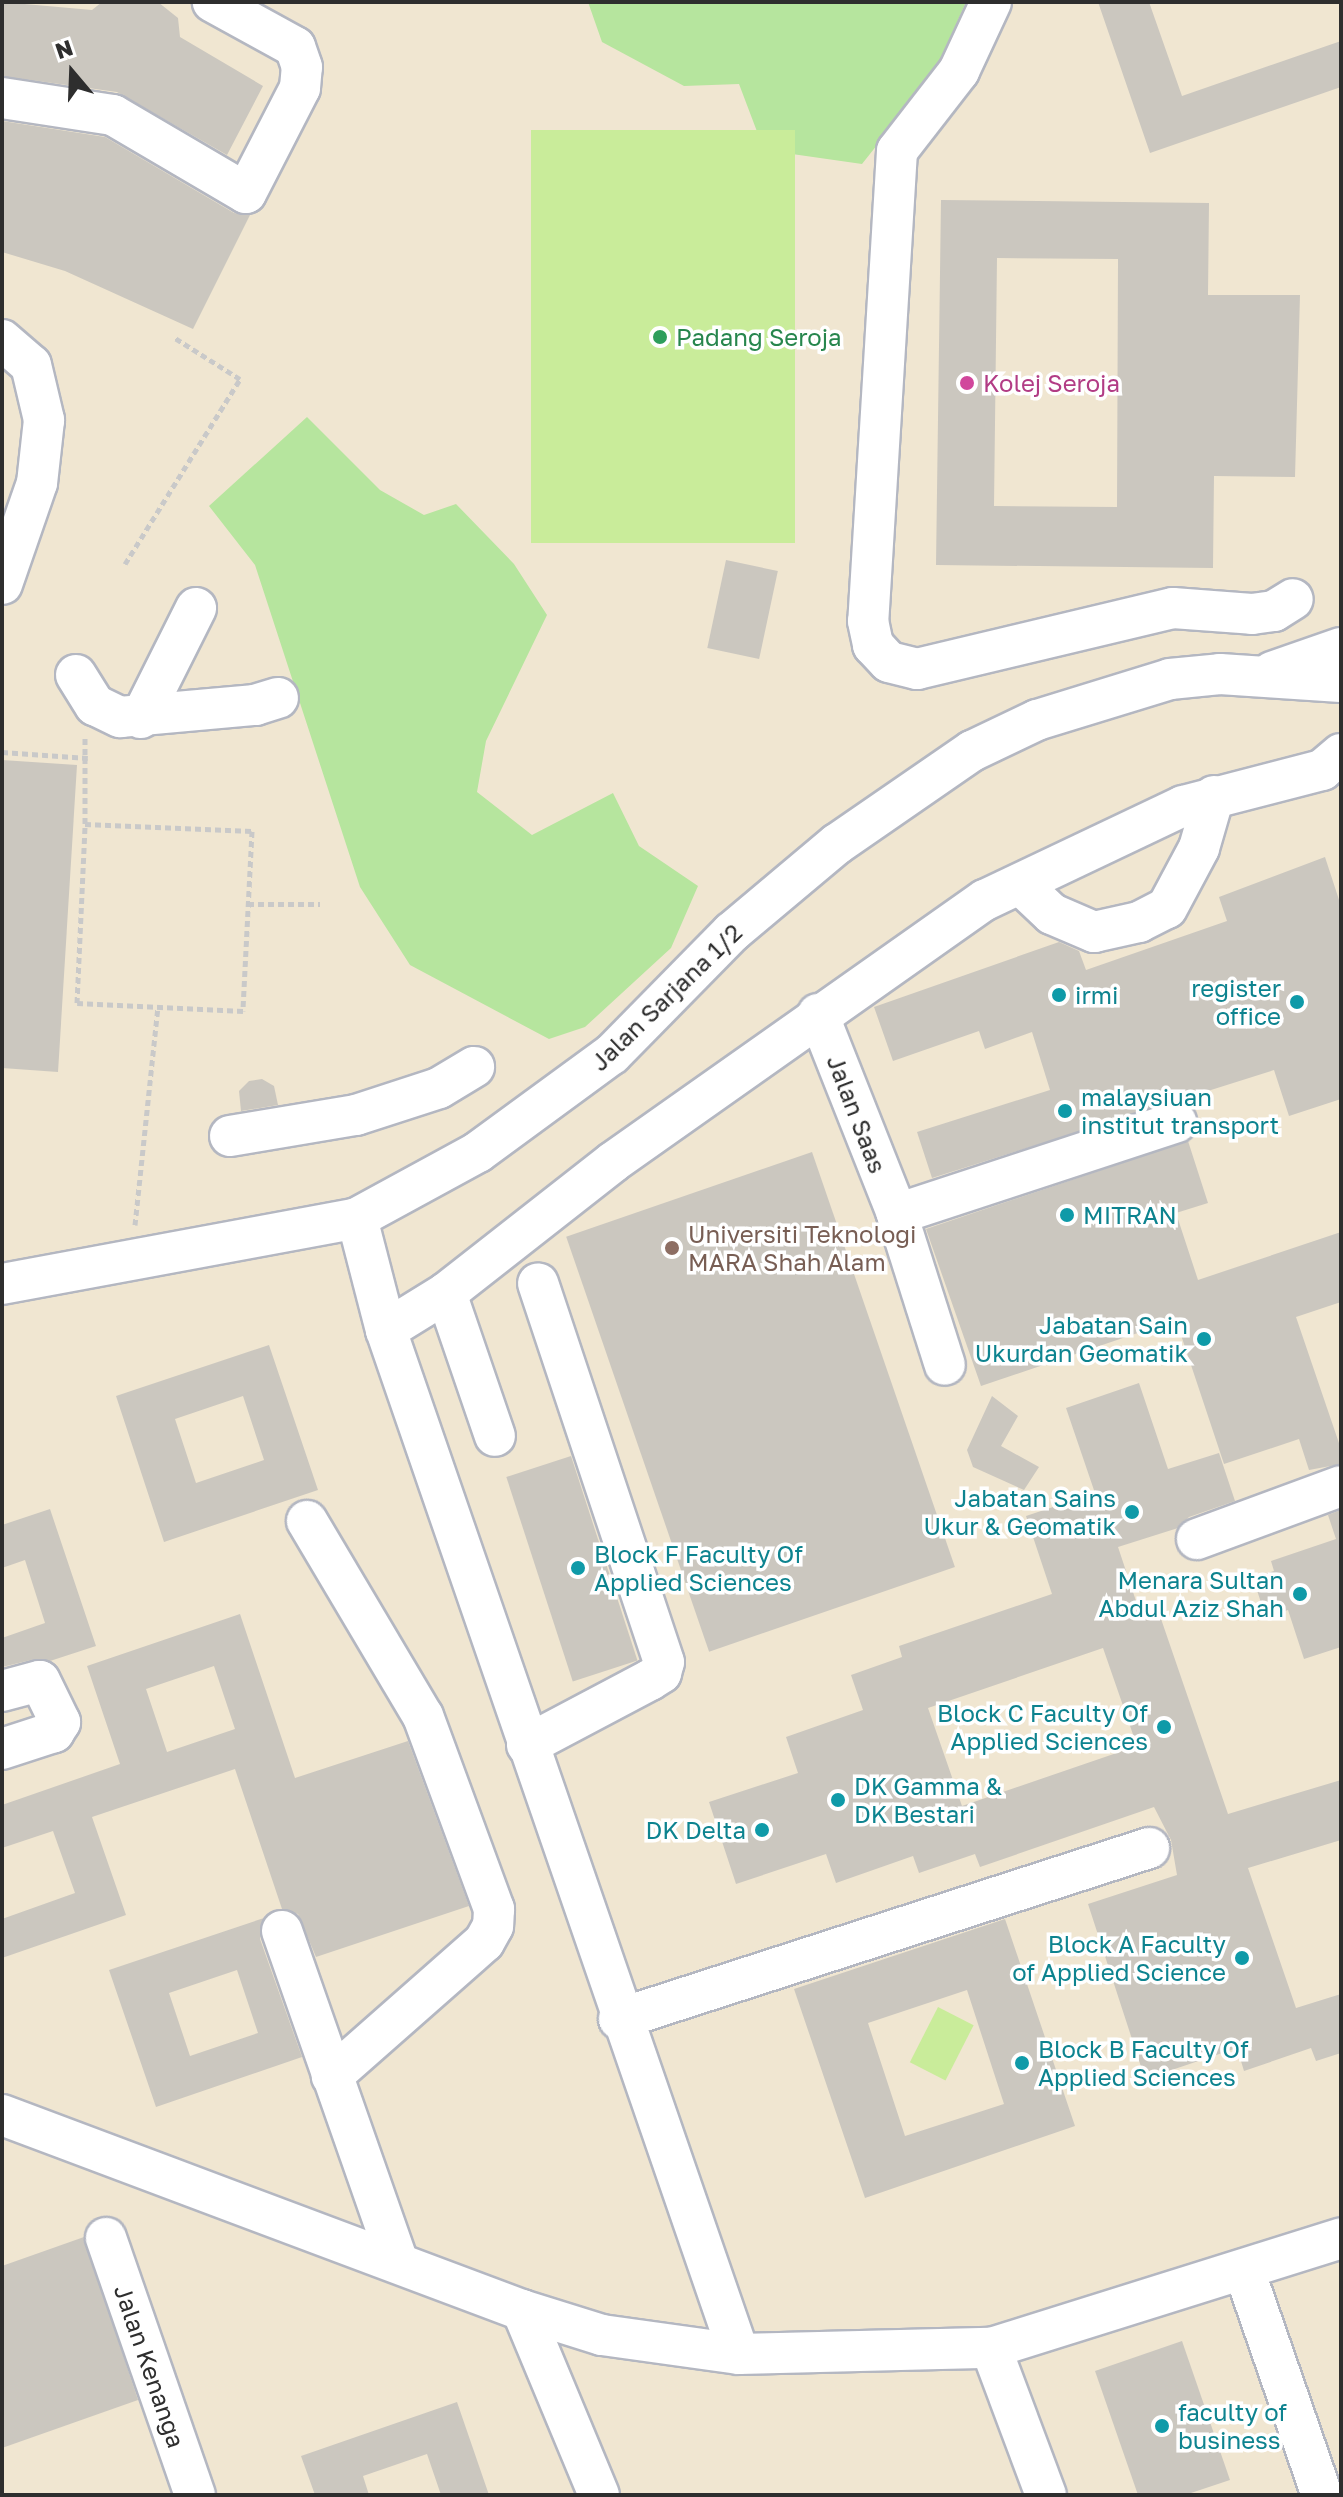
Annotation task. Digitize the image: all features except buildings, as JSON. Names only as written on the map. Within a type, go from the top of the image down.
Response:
[{"type":"street","points":[[2,98],[113,115],[246,193],[300,88],[302,67],[295,47],[213,2]]},
{"type":"street","points":[[991,2],[959,71],[897,151],[868,621],[873,645],[889,662],[917,669],[1173,608],[1252,614],[1274,611],[1293,599]]},
{"type":"street","points":[[2,340],[31,365],[44,420],[37,483],[2,584]]},
{"type":"street","points":[[141,718],[196,608]]},
{"type":"street","name":"Jalan Sarjana 1/2","points":[[1261,677],[1341,648]]},
{"type":"street","points":[[76,675],[95,705],[120,717],[141,718],[278,698]]},
{"type":"street","name":"Jalan Sarjana 1/2","points":[[2,1284],[357,1218],[478,1152],[612,1054],[732,932],[837,844],[972,751],[1037,720],[1170,679],[1261,677],[1341,682]]},
{"type":"street","points":[[386,1330],[446,1293],[613,1162],[818,1014],[985,900],[1183,806],[1322,770],[1341,754]]},
{"type":"street","points":[[1020,884],[1052,914],[1094,932],[1139,922],[1167,908],[1199,848],[1214,796]]},
{"type":"street","name":"Jalan Saas","points":[[818,1014],[897,1214],[945,1365]]},
{"type":"street","points":[[230,1136],[356,1115],[439,1088],[474,1067]]},
{"type":"street","points":[[897,1214],[1176,1122]]},
{"type":"street","points":[[357,1218],[386,1330],[619,2019],[739,2354]]},
{"type":"street","points":[[527,1745],[650,1680],[661,1673],[664,1662],[538,1283]]},
{"type":"street","points":[[446,1293],[495,1436]]},
{"type":"street","points":[[1197,1539],[1341,1486]]},
{"type":"street","points":[[307,1521],[423,1716],[494,1909],[484,1942],[332,2076]]},
{"type":"street","points":[[2,1691],[40,1681],[60,1722],[54,1732],[2,1749]]},
{"type":"street","points":[[619,2019],[1149,1848]]},
{"type":"street","points":[[282,1931],[398,2262]]},
{"type":"street","points":[[2,2115],[522,2310],[602,2335],[739,2354],[991,2348],[1245,2273],[1341,2238]]},
{"type":"street","name":"Jalan Kenanga","points":[[106,2238],[195,2495]]},
{"type":"street","points":[[1245,2273],[1322,2495]]},
{"type":"street","points":[[522,2310],[599,2495]]},
{"type":"street","points":[[991,2348],[1046,2495]]},
{"type":"path","points":[[125,564],[240,379],[175,338]]},
{"type":"path","points":[[84,731],[88,758],[85,824],[77,1003],[243,1011],[252,831],[85,824]]},
{"type":"path","points":[[2,752],[88,758]]},
{"type":"path","points":[[248,904],[320,904]]},
{"type":"path","points":[[131,1261],[158,1007]]},
{"type":"shaded area","name":"Universiti Teknologi MARA Shah Alam","points":[[2,2],[1341,2],[1341,2495],[2,2495]]},
{"type":"green space","points":[[588,2],[966,2],[935,72],[862,164],[764,150],[739,84],[684,86],[602,42]]},
{"type":"green space","name":"Padang Seroja","points":[[531,130],[795,130],[795,543],[531,543]]},
{"type":"green space","points":[[307,417],[380,490],[424,515],[456,504],[514,564],[547,615],[486,741],[477,792],[532,835],[613,793],[639,846],[698,886],[671,948],[585,1027],[549,1039],[410,965],[360,887],[255,565],[209,506]]},
{"type":"green space","points":[[938,2007],[974,2025],[945,2080],[910,2062]]},
{"type":"place","name":"Padang Seroja","points":[[660,337]]},
{"type":"place","name":"Kolej Seroja","points":[[967,383]]},
{"type":"place","name":"irmi","points":[[1059,995]]},
{"type":"place","name":"register office","points":[[1297,1002]]},
{"type":"place","name":"malaysiuan institut transport","points":[[1065,1111]]},
{"type":"place","name":"MITRAN","points":[[1067,1215]]},
{"type":"place","name":"Universiti Teknologi MARA Shah Alam","points":[[672,1248]]},
{"type":"place","name":"Jabatan Sain Ukurdan Geomatik","points":[[1204,1339]]},
{"type":"place","name":"Jabatan Sains Ukur & Geomatik","points":[[1132,1512]]},
{"type":"place","name":"Block F Faculty Of Applied Sciences","points":[[578,1568]]},
{"type":"place","name":"Menara Sultan Abdul Aziz Shah","points":[[1300,1594]]},
{"type":"place","name":"Block C Faculty Of Applied Sciences","points":[[1164,1727]]},
{"type":"place","name":"DK Gamma & DK Bestari","points":[[838,1800]]},
{"type":"place","name":"DK Delta","points":[[762,1830]]},
{"type":"place","name":"Block A Faculty of Applied Science","points":[[1242,1958]]},
{"type":"place","name":"Block B Faculty Of Applied Sciences","points":[[1022,2063]]},
{"type":"place","name":"faculty of business","points":[[1162,2426]]}]
